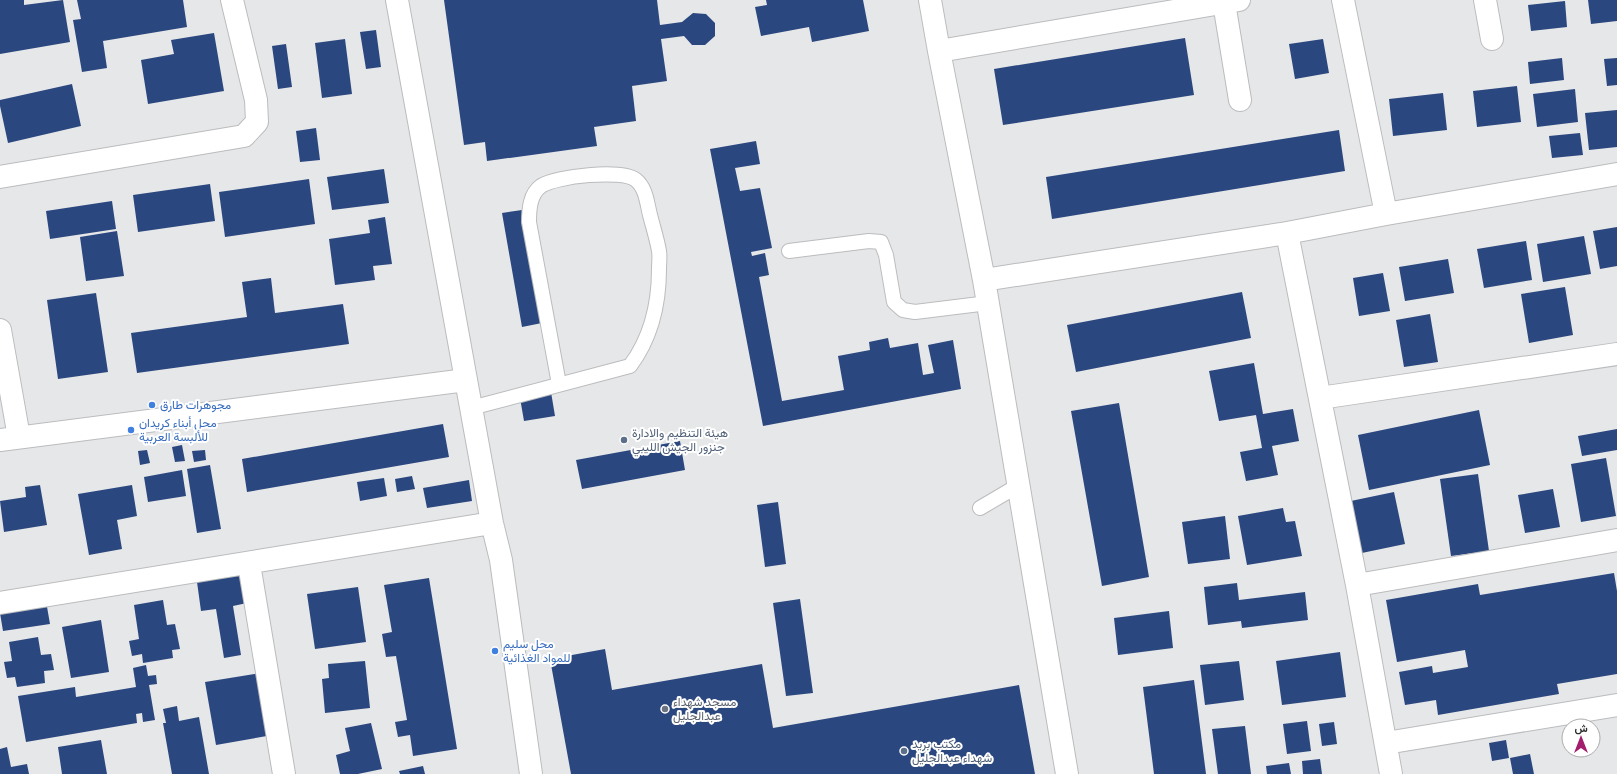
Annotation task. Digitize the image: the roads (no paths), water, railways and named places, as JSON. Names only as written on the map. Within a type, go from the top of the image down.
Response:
[{"type":"street","points":[[0,177],[244,136],[257,122],[256,100],[232,0]]},
{"type":"street","points":[[397,0],[492,524],[501,560],[531,774]]},
{"type":"street","points":[[930,0],[984,280],[1067,774]]},
{"type":"street","points":[[1343,0],[1386,214]]},
{"type":"street","points":[[1485,0],[1492,39]]},
{"type":"street","points":[[939,51],[1231,1],[1240,100]]},
{"type":"street","points":[[984,280],[1287,233],[1386,214],[1617,174]]},
{"type":"street","points":[[1287,233],[1357,585],[1391,774]]},
{"type":"street","points":[[0,330],[9,438],[466,380]]},
{"type":"street","points":[[1320,398],[1617,354]]},
{"type":"street","points":[[0,603],[492,524]]},
{"type":"street","points":[[1357,585],[1617,540]]},
{"type":"street","points":[[249,564],[284,774]]},
{"type":"street","points":[[1386,743],[1617,704]]},
{"type":"lane","points":[[471,408],[630,366],[640,353],[654,320],[659,285],[659,251],[644,188],[635,179],[624,174],[576,175],[542,186],[534,194],[529,209],[529,222],[559,384]]},
{"type":"lane","points":[[788,251],[869,241],[881,242],[886,255],[894,302],[903,310],[915,312],[988,303]]},
{"type":"lane","points":[[980,508],[1019,485]]},
{"type":"place","name":"مجوهرات طارق","points":[[152,405]]},
{"type":"place","name":"محل أبناء كريدان للألبسة العربية","points":[[131,430]]},
{"type":"place","name":"هيئة التنظيم والادارة جنزور الجيش الليبي","points":[[624,440]]},
{"type":"place","name":"محل سليم للمواد الغذائية","points":[[495,651]]},
{"type":"place","name":"مسجد شهداء عبدالجليل","points":[[665,709]]},
{"type":"place","name":"مكتب بريد شهداء عبدالجليل","points":[[904,751]]}]
